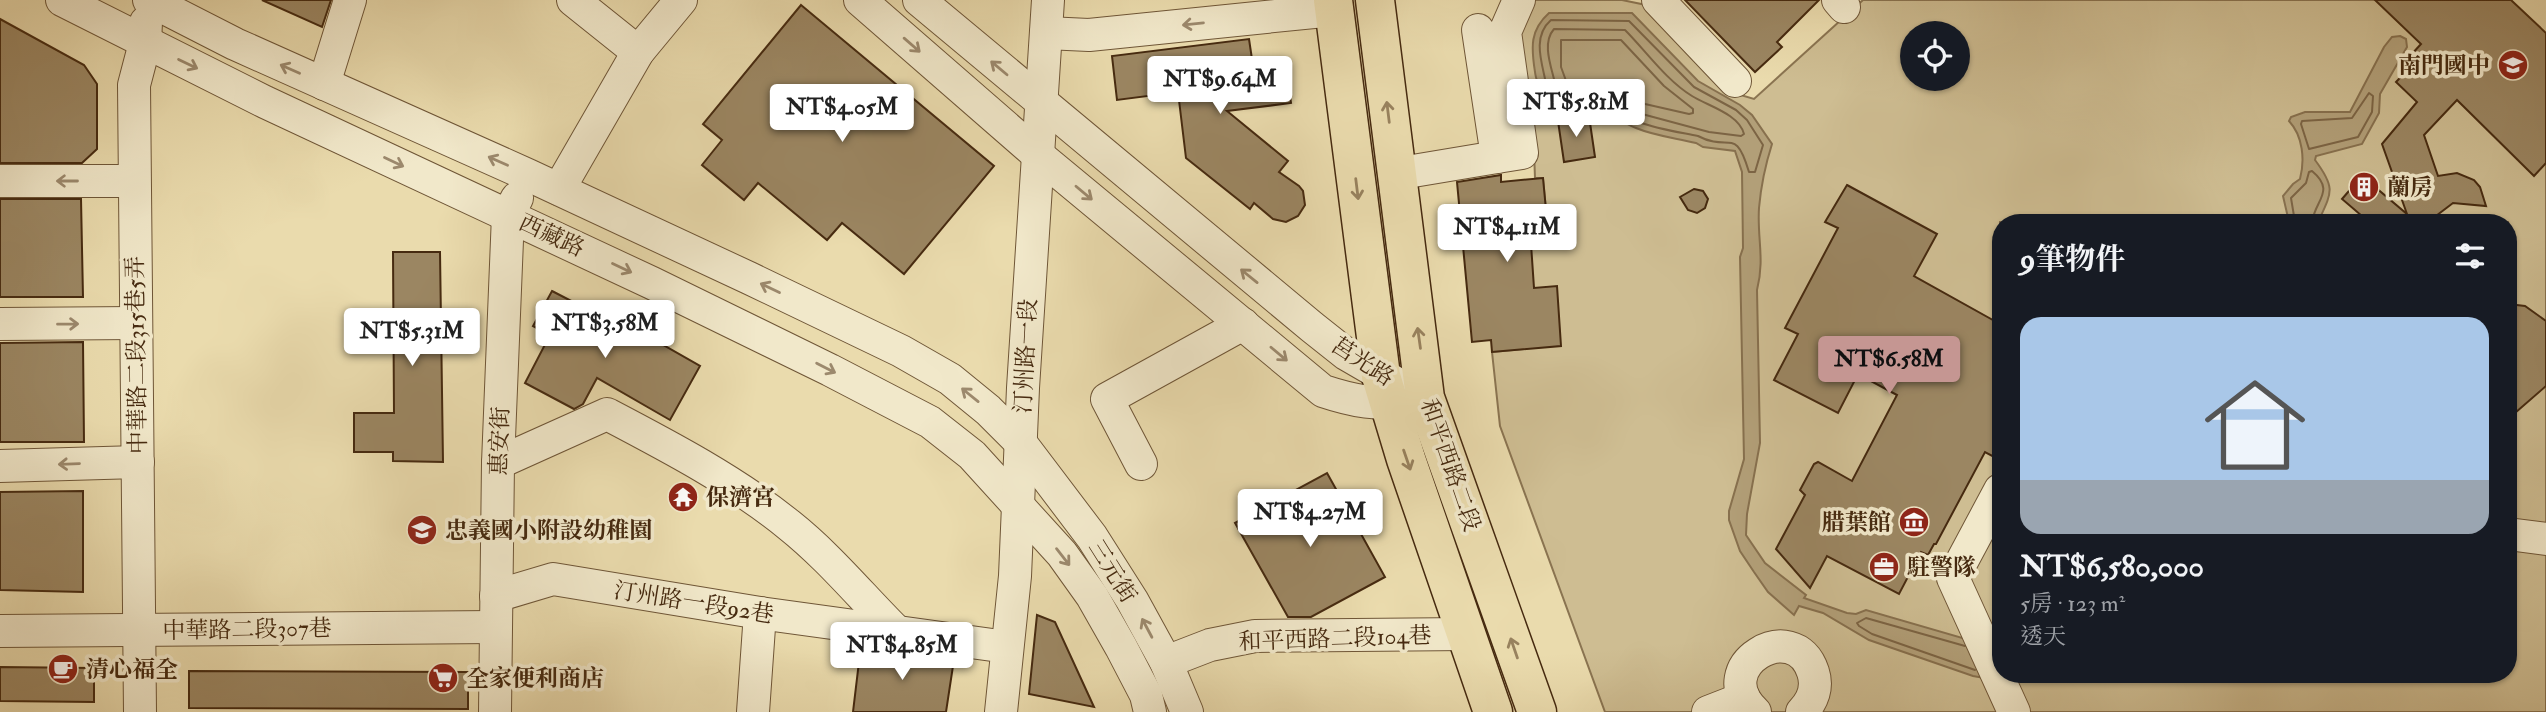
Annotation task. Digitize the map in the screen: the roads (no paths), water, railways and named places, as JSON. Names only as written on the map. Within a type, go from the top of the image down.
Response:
[{"type":"main road","name":"和平西路二段","points":[[1375,0],[1425,398],[1537,712]]},
{"type":"main road","name":"和平西路二段","points":[[1334,5],[1385,390],[1493,712]]},
{"type":"street","name":"西藏路","points":[[62,0],[265,102],[795,352],[930,422],[972,455],[1018,506]]},
{"type":"street","name":"西藏路","points":[[148,0],[236,44],[559,189],[901,351],[950,379],[988,410],[1020,442]]},
{"type":"street","name":"中華路二段315巷5弄","points":[[140,712],[134,85],[145,43],[148,0]]},
{"type":"street","points":[[324,84],[350,0]]},
{"type":"street","points":[[573,0],[638,52]]},
{"type":"street","points":[[559,189],[638,52],[681,0]]},
{"type":"street","name":"莒光路","points":[[860,0],[1038,155],[1323,391],[1353,401],[1385,390],[1425,398]]},
{"type":"street","name":"莒光路","points":[[919,0],[1042,105],[1346,354],[1385,390]]},
{"type":"street","name":"汀州路一段","points":[[1001,712],[1015,576],[1020,442],[1048,0]]},
{"type":"street","points":[[1395,174],[1522,153],[1506,32],[1519,0]]},
{"type":"street","points":[[1658,0],[1735,81]]},
{"type":"street","points":[[1046,33],[1089,35],[1334,5]]},
{"type":"street","points":[[1478,30],[1497,157]]},
{"type":"street","name":"惠安街","points":[[495,712],[498,463],[508,215],[528,175]]},
{"type":"street","points":[[0,181],[134,181]]},
{"type":"street","points":[[0,324],[136,323]]},
{"type":"street","points":[[1141,464],[1108,398],[1243,324]]},
{"type":"street","points":[[498,463],[607,414],[694,460],[787,523],[810,543],[895,631]]},
{"type":"street","name":"三元街","points":[[1020,442],[1092,537],[1132,600],[1166,662],[1187,712]]},
{"type":"street","points":[[0,466],[138,462]]},
{"type":"street","points":[[1992,505],[1953,578],[1992,665]]},
{"type":"street","name":"三元街","points":[[1018,506],[1062,554],[1092,596],[1146,695],[1150,712]]},
{"type":"street","points":[[2517,535],[2546,539]]},
{"type":"street","name":"汀州路一段92巷","points":[[495,611],[553,579],[760,613],[1007,647]]},
{"type":"street","name":"中華路二段307巷","points":[[0,631],[139,630],[495,611]]},
{"type":"street","points":[[753,712],[760,613]]},
{"type":"street","name":"和平西路二段104巷","points":[[1166,662],[1210,645],[1255,636],[1467,634]]},
{"type":"street","points":[[1707,712],[1750,705],[1741,679],[1749,661],[1764,649],[1783,646],[1801,654],[1812,669],[1815,688],[1813,698],[1802,712]]},
{"type":"street","points":[[2001,683],[2014,712]]},
{"type":"water","points":[[1549,13],[1632,13],[1698,81],[1752,115],[1772,144],[1759,208],[1761,258],[1757,290],[1760,443],[1747,514],[1746,535],[1765,563],[1806,595],[1804,598],[1847,613],[1856,614],[1866,610],[1969,640],[1992,624],[1992,675],[1984,678],[1973,676],[1869,640],[1823,613],[1799,606],[1794,615],[1768,592],[1754,572],[1740,551],[1729,520],[1729,511],[1744,459],[1740,257],[1743,248],[1742,172],[1735,151],[1703,147],[1643,131],[1597,106],[1574,116],[1554,113],[1541,99],[1533,55],[1533,40],[1543,19]]},
{"type":"water","points":[[2400,36],[2406,39],[2407,47],[2380,94],[2379,113],[2362,144],[2316,156],[2315,160],[2326,177],[2330,190],[2322,214],[2287,214],[2283,196],[2300,179],[2302,164],[2302,148],[2289,121],[2291,117],[2305,112],[2350,112],[2392,37]]},
{"type":"place","name":"南門國中","points":[[2513,65]]},
{"type":"place","name":"蘭房","points":[[2364,187]]},
{"type":"place","name":"保濟宮","points":[[683,497]]},
{"type":"place","name":"腊葉館","points":[[1914,522]]},
{"type":"place","name":"忠義國小附設幼稚園","points":[[422,530]]},
{"type":"place","name":"駐警隊","points":[[1884,567]]},
{"type":"place","name":"清心福全","points":[[63,669]]},
{"type":"place","name":"全家便利商店","points":[[443,678]]}]
